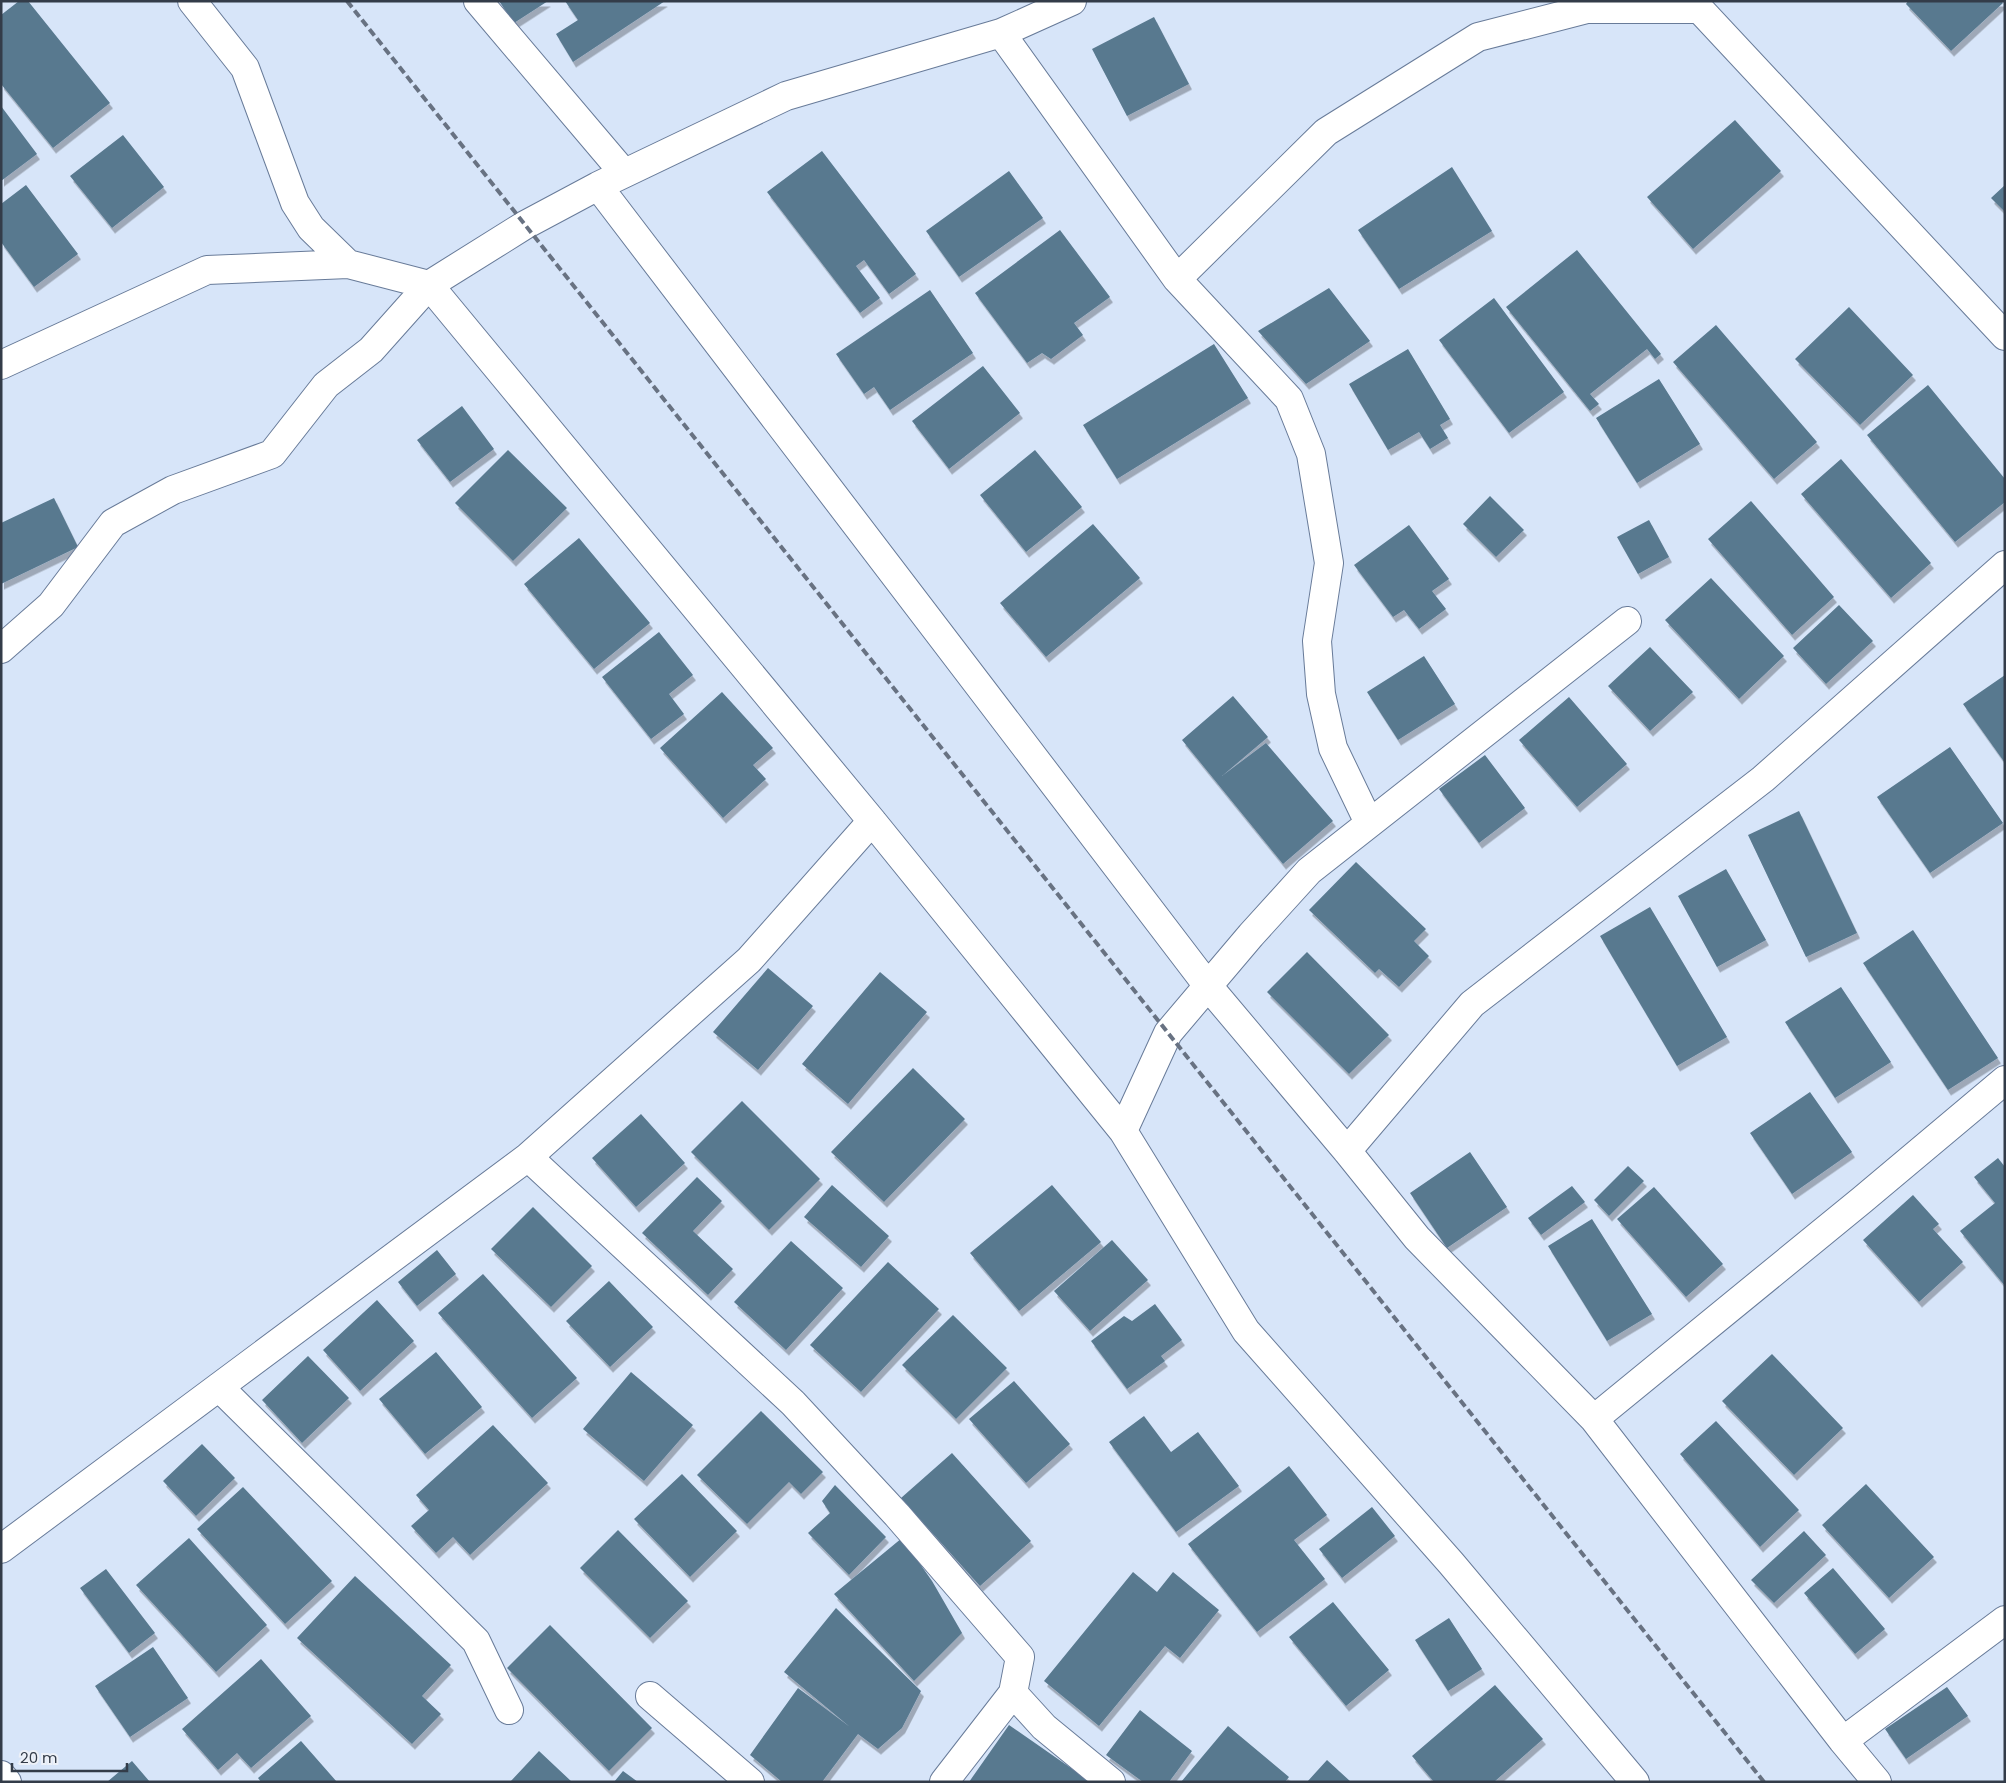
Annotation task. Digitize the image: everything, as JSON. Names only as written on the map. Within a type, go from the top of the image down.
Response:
[{"type":"street","points":[[192,1],[245,68],[295,203],[311,228],[348,264]]},
{"type":"street","points":[[478,1],[623,172]]},
{"type":"street","points":[[1,649],[51,605],[113,523],[173,490],[272,454],[326,385],[371,350],[430,285],[526,225],[623,172],[786,96],[1001,33],[1072,1]]},
{"type":"street","points":[[1178,279],[1326,132],[1478,37],[1588,9],[1696,5],[2005,336]]},
{"type":"street","points":[[1001,33],[1178,279],[1289,399],[1311,454],[1329,563],[1317,641],[1321,694],[1333,748],[1369,823]]},
{"type":"street","points":[[598,186],[1208,986],[1347,1151],[1417,1238],[1594,1419],[1843,1741],[1878,1782]]},
{"type":"street","points":[[1,365],[207,270],[348,264],[430,285],[872,821],[1122,1131],[1246,1331],[1451,1563],[1635,1782]]},
{"type":"street","points":[[1347,1151],[1472,1004],[1763,779],[2005,565]]},
{"type":"street","points":[[1122,1131],[1168,1033],[1309,871],[1627,621]]},
{"type":"street","points":[[1,1549],[528,1157],[749,960],[872,821]]},
{"type":"street","points":[[1594,1419],[1862,1200],[2005,1080]]},
{"type":"street","points":[[528,1157],[793,1402],[897,1515],[1020,1657],[1013,1693],[944,1782]]},
{"type":"street","points":[[219,1387],[476,1641],[509,1710]]},
{"type":"street","points":[[1843,1741],[2005,1620]]},
{"type":"street","points":[[1013,1693],[1044,1727],[1111,1782]]},
{"type":"street","points":[[650,1696],[750,1782]]},
{"type":"street","points":[[1,1776],[7,1782]]},
{"type":"building","points":[[19,1],[28,1],[110,103],[53,148],[1,84],[1,15]]},
{"type":"building","points":[[499,1],[548,1],[514,23]]},
{"type":"building","points":[[565,1],[665,1],[573,62],[556,34],[578,20]]},
{"type":"building","points":[[1908,1],[2001,1],[2003,3],[1951,51],[1906,4]]},
{"type":"building","points":[[1154,17],[1189,84],[1127,116],[1092,49]]},
{"type":"building","points":[[1,106],[37,154],[1,181]]},
{"type":"building","points":[[1735,120],[1781,171],[1693,249],[1647,197]]},
{"type":"building","points":[[123,135],[164,187],[112,228],[70,176]]},
{"type":"building","points":[[822,151],[916,274],[889,294],[864,260],[856,266],[880,298],[860,313],[767,192]]},
{"type":"building","points":[[1452,167],[1492,231],[1399,289],[1358,230]]},
{"type":"building","points":[[1009,171],[1043,218],[959,277],[926,231]]},
{"type":"building","points":[[26,185],[78,254],[34,287],[1,242],[1,204]]},
{"type":"building","points":[[2005,185],[2005,212],[1991,198]]},
{"type":"building","points":[[1060,230],[1110,297],[1074,323],[1083,335],[1051,359],[1042,353],[1027,363],[975,293]]},
{"type":"building","points":[[1577,250],[1661,354],[1655,359],[1647,349],[1590,394],[1599,404],[1590,411],[1506,307]]},
{"type":"building","points":[[1329,288],[1370,341],[1306,384],[1258,331]]},
{"type":"building","points":[[930,290],[973,353],[890,410],[874,387],[864,394],[836,354]]},
{"type":"building","points":[[1494,298],[1564,392],[1509,433],[1439,340]]},
{"type":"building","points":[[1849,307],[1913,375],[1860,425],[1795,359]]},
{"type":"building","points":[[1716,325],[1817,442],[1774,479],[1673,362]]},
{"type":"building","points":[[1214,344],[1248,398],[1117,479],[1083,425]]},
{"type":"building","points":[[1408,349],[1450,419],[1440,425],[1448,438],[1430,449],[1419,432],[1388,450],[1349,384]]},
{"type":"building","points":[[983,366],[1020,413],[949,469],[912,421]]},
{"type":"building","points":[[1659,379],[1700,444],[1637,483],[1596,418]]},
{"type":"building","points":[[1928,385],[2005,479],[2005,502],[1955,542],[1867,435]]},
{"type":"building","points":[[462,406],[494,449],[450,482],[417,440]]},
{"type":"building","points":[[508,450],[567,508],[513,561],[455,503]]},
{"type":"building","points":[[1035,450],[1082,507],[1026,552],[980,495]]},
{"type":"building","points":[[1841,459],[1931,563],[1891,598],[1801,494]]},
{"type":"building","points":[[1490,496],[1524,530],[1496,557],[1463,524]]},
{"type":"building","points":[[54,498],[78,547],[1,584],[1,523]]},
{"type":"building","points":[[1751,501],[1834,597],[1792,635],[1708,539]]},
{"type":"building","points":[[1649,520],[1669,557],[1638,574],[1617,537]]},
{"type":"building","points":[[1093,524],[1140,578],[1046,657],[1000,603]]},
{"type":"building","points":[[1409,525],[1449,579],[1432,591],[1446,609],[1419,629],[1404,610],[1393,617],[1354,565]]},
{"type":"building","points":[[579,538],[650,623],[594,669],[524,584]]},
{"type":"building","points":[[1711,578],[1784,656],[1739,699],[1665,620]]},
{"type":"building","points":[[1839,605],[1873,641],[1826,684],[1793,648]]},
{"type":"building","points":[[659,632],[693,675],[669,694],[684,714],[651,739],[602,677]]},
{"type":"building","points":[[1650,647],[1693,692],[1650,731],[1608,686]]},
{"type":"building","points":[[1424,656],[1455,704],[1398,740],[1367,692]]},
{"type":"building","points":[[2005,675],[2005,763],[1963,704]]},
{"type":"building","points":[[722,692],[773,748],[753,765],[766,779],[723,818],[660,748]]},
{"type":"building","points":[[1233,696],[1268,737],[1222,776],[1266,743],[1333,821],[1283,864],[1182,740]]},
{"type":"building","points":[[1569,697],[1627,764],[1577,807],[1519,740]]},
{"type":"building","points":[[1950,747],[2003,823],[1930,873],[1877,797]]},
{"type":"building","points":[[1485,755],[1525,808],[1479,843],[1439,789]]},
{"type":"building","points":[[1799,811],[1857,933],[1806,957],[1748,835]]},
{"type":"building","points":[[1356,862],[1426,929],[1414,941],[1429,956],[1399,987],[1379,969],[1375,973],[1309,910]]},
{"type":"building","points":[[1726,869],[1766,940],[1717,967],[1678,896]]},
{"type":"building","points":[[1650,907],[1727,1037],[1677,1066],[1600,936]]},
{"type":"building","points":[[1913,930],[1998,1058],[1948,1090],[1863,963]]},
{"type":"building","points":[[1307,952],[1389,1035],[1349,1074],[1267,992]]},
{"type":"building","points":[[768,968],[813,1006],[758,1070],[713,1032]]},
{"type":"building","points":[[880,972],[927,1012],[848,1104],[802,1064]]},
{"type":"building","points":[[1841,987],[1891,1062],[1835,1098],[1785,1022]]},
{"type":"building","points":[[913,1068],[965,1119],[884,1202],[831,1152]]},
{"type":"building","points":[[1810,1092],[1852,1152],[1792,1194],[1750,1133]]},
{"type":"building","points":[[742,1101],[820,1179],[769,1230],[691,1152]]},
{"type":"building","points":[[641,1114],[685,1163],[636,1207],[592,1158]]},
{"type":"building","points":[[1470,1152],[1507,1207],[1447,1248],[1410,1193]]},
{"type":"building","points":[[1998,1158],[2005,1167],[2005,1286],[1960,1231],[1995,1203],[1974,1177]]},
{"type":"building","points":[[1628,1166],[1644,1181],[1609,1216],[1594,1200]]},
{"type":"building","points":[[697,1177],[722,1201],[693,1231],[733,1269],[708,1295],[642,1233]]},
{"type":"building","points":[[832,1185],[889,1236],[861,1267],[804,1217]]},
{"type":"building","points":[[1052,1185],[1101,1242],[1019,1311],[970,1253]]},
{"type":"building","points":[[1572,1186],[1585,1202],[1541,1235],[1528,1218]]},
{"type":"building","points":[[1654,1187],[1723,1264],[1686,1297],[1617,1219]]},
{"type":"building","points":[[1913,1195],[1939,1224],[1933,1229],[1963,1262],[1919,1302],[1863,1240]]},
{"type":"building","points":[[533,1207],[592,1266],[551,1307],[491,1249]]},
{"type":"building","points":[[1592,1219],[1652,1314],[1607,1341],[1548,1246]]},
{"type":"building","points":[[1112,1240],[1148,1280],[1090,1331],[1054,1291]]},
{"type":"building","points":[[791,1241],[843,1288],[786,1350],[734,1302]]},
{"type":"building","points":[[437,1250],[456,1274],[417,1306],[398,1282]]},
{"type":"building","points":[[888,1262],[939,1309],[861,1392],[810,1345]]},
{"type":"building","points":[[483,1274],[577,1378],[532,1418],[438,1313]]},
{"type":"building","points":[[609,1281],[653,1327],[610,1367],[566,1321]]},
{"type":"building","points":[[377,1300],[414,1341],[360,1391],[323,1350]]},
{"type":"building","points":[[1155,1304],[1182,1340],[1161,1356],[1165,1361],[1127,1389],[1091,1341],[1124,1316],[1132,1321]]},
{"type":"building","points":[[953,1315],[1007,1368],[956,1419],[902,1365]]},
{"type":"building","points":[[436,1352],[482,1407],[425,1454],[379,1399]]},
{"type":"building","points":[[1772,1354],[1843,1428],[1794,1475],[1722,1401]]},
{"type":"building","points":[[308,1356],[349,1398],[302,1443],[262,1400]]},
{"type":"building","points":[[631,1372],[693,1425],[644,1481],[583,1429]]},
{"type":"building","points":[[1014,1381],[1070,1444],[1026,1483],[969,1419]]},
{"type":"building","points":[[761,1411],[823,1472],[801,1494],[789,1482],[747,1524],[697,1475]]},
{"type":"building","points":[[1144,1416],[1171,1452],[1198,1432],[1239,1486],[1176,1532],[1109,1442]]},
{"type":"building","points":[[1716,1421],[1799,1510],[1760,1547],[1680,1454]]},
{"type":"building","points":[[493,1425],[548,1483],[470,1555],[453,1537],[436,1553],[411,1526],[429,1510],[416,1495]]},
{"type":"building","points":[[202,1444],[235,1478],[196,1516],[163,1481]]},
{"type":"building","points":[[952,1453],[1031,1541],[980,1586],[901,1498]]},
{"type":"building","points":[[1289,1466],[1327,1515],[1294,1540],[1325,1579],[1257,1632],[1188,1544]]},
{"type":"building","points":[[682,1474],[737,1531],[690,1577],[634,1519]]},
{"type":"building","points":[[1866,1484],[1934,1557],[1889,1598],[1822,1525]]},
{"type":"building","points":[[835,1485],[886,1537],[849,1575],[808,1533],[830,1513],[822,1501]]},
{"type":"building","points":[[243,1487],[332,1581],[285,1624],[197,1529]]},
{"type":"building","points":[[1372,1507],[1395,1536],[1342,1578],[1319,1549]]},
{"type":"building","points":[[618,1530],[688,1601],[650,1638],[580,1568]]},
{"type":"building","points":[[1804,1531],[1826,1555],[1774,1603],[1751,1580]]},
{"type":"building","points":[[189,1538],[267,1625],[216,1672],[136,1585]]},
{"type":"building","points":[[902,1538],[932,1581],[962,1633],[914,1681],[834,1594]]},
{"type":"building","points":[[1833,1568],[1885,1629],[1855,1654],[1804,1593]]},
{"type":"building","points":[[106,1569],[155,1633],[129,1653],[80,1588]]},
{"type":"building","points":[[1133,1572],[1157,1592],[1173,1572],[1219,1610],[1180,1658],[1165,1646],[1099,1726],[1044,1681]]},
{"type":"building","points":[[355,1576],[451,1665],[422,1696],[441,1714],[412,1744],[297,1638]]},
{"type":"building","points":[[1333,1602],[1389,1670],[1346,1706],[1289,1637]]},
{"type":"building","points":[[836,1608],[921,1691],[902,1728],[878,1749],[858,1734],[822,1782],[782,1782],[750,1755],[798,1688],[850,1727],[784,1672]]},
{"type":"building","points":[[1449,1618],[1482,1669],[1448,1691],[1415,1640]]},
{"type":"building","points":[[550,1625],[652,1728],[609,1771],[507,1668]]},
{"type":"building","points":[[153,1647],[188,1698],[130,1737],[95,1686]]},
{"type":"building","points":[[261,1659],[311,1716],[251,1768],[237,1753],[218,1770],[182,1729]]},
{"type":"building","points":[[1495,1685],[1543,1739],[1494,1782],[1434,1782],[1412,1756]]},
{"type":"building","points":[[1947,1687],[1968,1716],[1906,1759],[1885,1729]]},
{"type":"building","points":[[1140,1710],[1192,1751],[1169,1782],[1143,1782],[1106,1755]]},
{"type":"building","points":[[1009,1725],[1091,1782],[969,1782]]},
{"type":"building","points":[[1228,1726],[1289,1777],[1285,1782],[1181,1782]]},
{"type":"building","points":[[301,1741],[337,1782],[261,1782],[258,1778]]},
{"type":"building","points":[[539,1751],[572,1782],[510,1782]]},
{"type":"building","points":[[1327,1760],[1351,1782],[1307,1782]]},
{"type":"building","points":[[132,1761],[150,1782],[107,1782]]},
{"type":"building","points":[[623,1771],[638,1782],[614,1782]]},
{"type":"railway","points":[[347,1],[1764,1782]]}]
